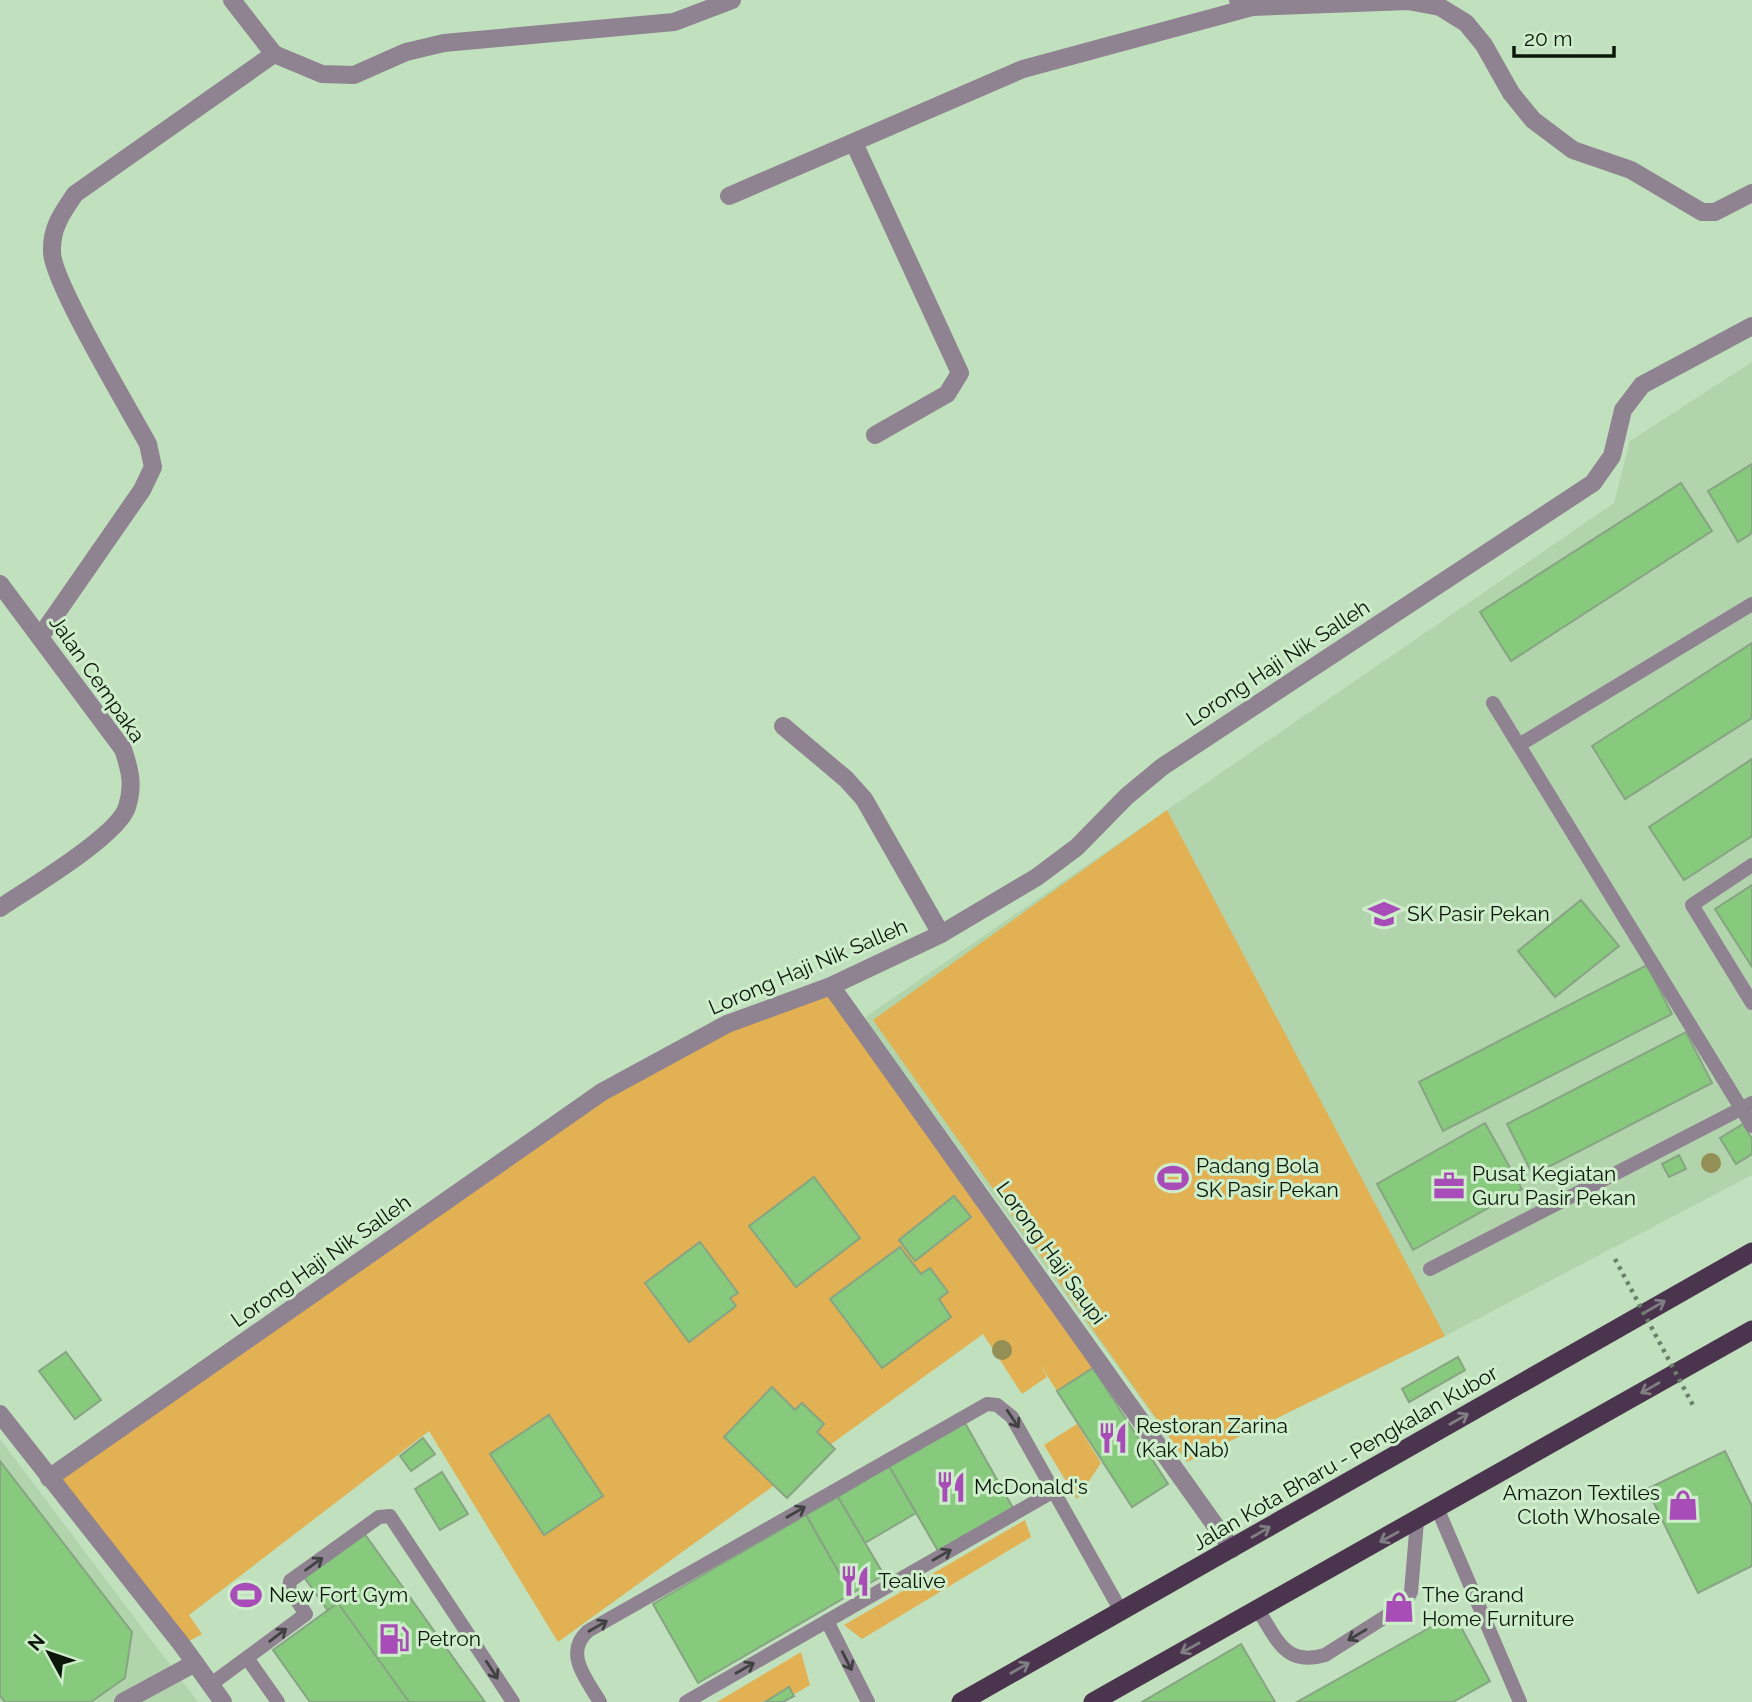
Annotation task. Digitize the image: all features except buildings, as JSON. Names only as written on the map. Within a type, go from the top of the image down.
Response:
[{"type":"highway","name":"Jalan Kota Bharu - Pengkalan Kubor","points":[[961,1702],[1752,1252]]},
{"type":"highway","points":[[1093,1702],[1438,1510],[1752,1330]]},
{"type":"street","points":[[232,0],[274,54],[322,74],[354,75],[406,52],[444,43],[674,22],[732,0]]},
{"type":"street","points":[[729,196],[1046,61],[1245,3],[1408,1],[1440,7],[1466,23],[1484,45],[1511,93],[1533,120],[1573,150],[1631,170],[1702,212],[1714,212],[1752,193]]},
{"type":"street","points":[[40,637],[142,490],[153,467],[148,443],[64,288],[51,255],[54,225],[75,194],[274,54]]},
{"type":"street","points":[[854,143],[960,373],[947,394],[875,435]]},
{"type":"street","name":"Lorong Haji Nik Salleh","points":[[49,1478],[601,1092],[727,1024],[831,986],[941,934],[1057,862],[1162,766],[1593,483],[1612,456],[1623,410],[1642,385],[1752,326]]},
{"type":"street","name":"Jalan Cempaka","points":[[0,584],[123,749],[133,778],[127,810],[103,837],[0,908]]},
{"type":"street","points":[[783,726],[864,799],[941,934]]},
{"type":"street","name":"Lorong Haji Saupi","points":[[831,986],[1232,1549]]},
{"type":"street","points":[[0,1414],[223,1702]]},
{"type":"street","points":[[123,1702],[195,1663]]},
{"type":"lane","points":[[1520,745],[1752,604]]},
{"type":"lane","points":[[1493,703],[1747,1106],[1752,1126]]},
{"type":"lane","points":[[1752,866],[1692,905],[1752,1003]]},
{"type":"lane","points":[[1430,1269],[1747,1106]]},
{"type":"lane","points":[[600,1702],[576,1656],[576,1646],[588,1631],[978,1408],[997,1405],[1006,1409],[1121,1611]]},
{"type":"lane","points":[[686,1702],[1054,1490]]},
{"type":"lane","points":[[1438,1510],[1520,1702]]},
{"type":"lane","points":[[210,1685],[306,1614],[289,1589],[290,1581],[379,1517],[390,1516],[513,1702]]},
{"type":"lane","points":[[1258,1610],[1285,1651],[1298,1658],[1311,1659],[1325,1655],[1404,1605],[1411,1592],[1418,1521]]},
{"type":"lane","points":[[827,1621],[868,1702]]},
{"type":"lane","points":[[247,1658],[278,1702]]},
{"type":"path","points":[[1615,1259],[1695,1409]]},
{"type":"shaded area","name":"SK Pasir Pekan","points":[[1752,362],[1752,1175],[1445,1336],[1187,1462],[864,1018],[1614,503],[1630,441]]},
{"type":"shaded area","name":"Padang Bola SK Pasir Pekan","points":[[1167,810],[1445,1336],[1187,1462],[873,1020]]},
{"type":"shaded area","points":[[831,986],[1102,1362],[1057,1391],[1039,1363],[1047,1377],[1022,1394],[983,1334],[558,1642],[429,1431],[189,1615],[202,1634],[182,1645],[49,1478],[602,1092],[727,1024]]},
{"type":"shaded area","points":[[1077,1424],[1101,1463],[1077,1499],[1044,1445]]},
{"type":"shaded area","points":[[0,1439],[198,1702],[0,1702]]},
{"type":"shaded area","points":[[1025,1520],[1031,1537],[862,1639],[844,1625]]},
{"type":"shaded area","points":[[801,1652],[810,1685],[781,1702],[717,1702]]},
{"type":"place","name":"SK Pasir Pekan","points":[[1384,914]]},
{"type":"place","name":"Padang Bola SK Pasir Pekan","points":[[1173,1178]]},
{"type":"place","name":"Pusat Kegiatan Guru Pasir Pekan","points":[[1449,1186]]},
{"type":"place","name":"Restoran Zarina (Kak Nab)","points":[[1113,1438]]},
{"type":"place","name":"McDonald's","points":[[951,1487]]},
{"type":"place","name":"Amazon Textiles Cloth Whosale","points":[[1683,1505]]},
{"type":"place","name":"Tealive","points":[[855,1581]]},
{"type":"place","name":"New Fort Gym","points":[[246,1595]]},
{"type":"place","name":"The Grand Home Furniture","points":[[1399,1607]]},
{"type":"place","name":"Petron","points":[[394,1639]]}]
